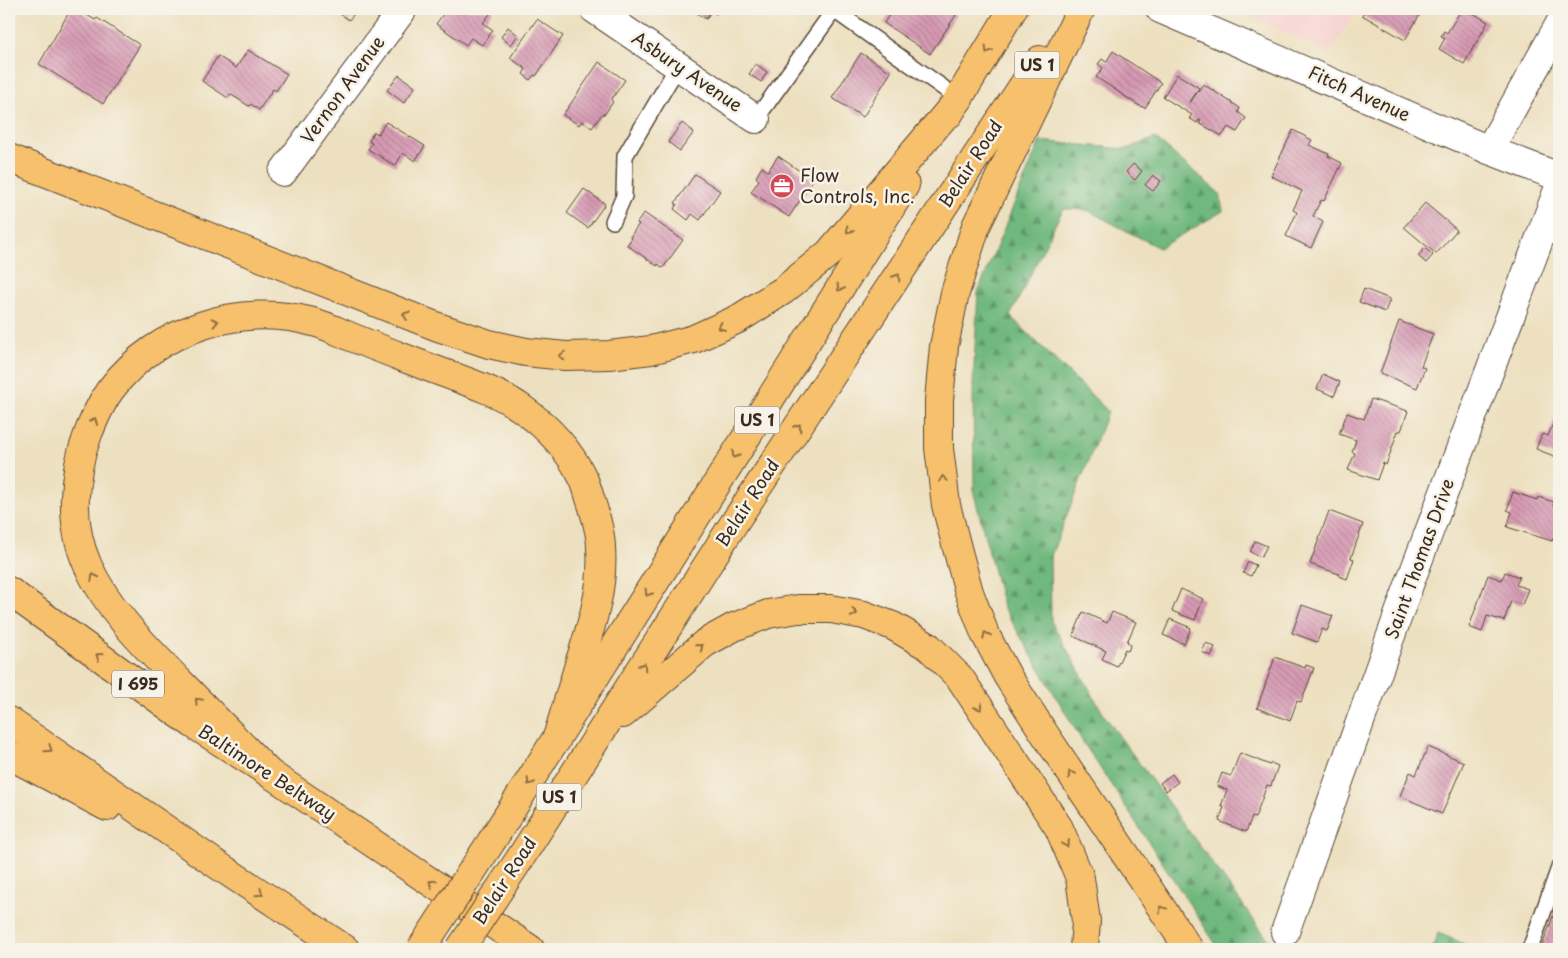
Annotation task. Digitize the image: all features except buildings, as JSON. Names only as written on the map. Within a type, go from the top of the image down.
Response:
[{"type":"highway","name":"Belair Road","points":[[422,949],[556,741],[1014,9]]},
{"type":"highway","name":"Belair Road","points":[[460,949],[521,857],[747,503],[1074,9]]},
{"type":"highway","points":[[1081,9],[976,226],[955,293],[944,346],[938,400],[938,448],[946,505],[969,592],[985,634],[1008,677],[1046,736],[1189,949]]},
{"type":"highway","points":[[9,158],[428,323],[489,344],[526,352],[565,356],[608,355],[651,350],[694,339],[738,319],[784,290],[829,253],[959,99]]},
{"type":"highway","points":[[269,773],[145,646],[114,609],[98,586],[87,563],[79,537],[75,509],[75,481],[80,454],[95,416],[111,389],[130,369],[156,347],[181,333],[208,323],[238,317],[272,316],[312,322],[490,392],[519,406],[547,429],[567,452],[584,481],[602,546],[600,580],[595,612],[556,741]]},
{"type":"highway","name":"Baltimore Beltway","points":[[9,591],[194,724],[530,949]]},
{"type":"highway","points":[[598,737],[705,643],[734,626],[768,614],[798,609],[831,609],[864,614],[893,626],[929,647],[960,678],[1060,828],[1080,878],[1086,920],[1084,949]]},
{"type":"highway","points":[[9,721],[219,866],[345,949]]},
{"type":"highway","points":[[9,756],[219,866]]},
{"type":"street","name":"Vernon Avenue","points":[[283,172],[403,9]]},
{"type":"street","name":"Asbury Avenue","points":[[594,9],[756,119]]},
{"type":"street","name":"Fitch Avenue","points":[[1160,9],[1489,150],[1559,177]]},
{"type":"street","points":[[1489,150],[1559,25]]},
{"type":"street","name":"Saint Thomas Drive","points":[[1284,932],[1409,585],[1559,187]]},
{"type":"lane","points":[[756,119],[834,10],[959,99]]},
{"type":"lane","points":[[612,221],[624,196],[625,156],[678,66]]},
{"type":"lane","points":[[1530,949],[1559,868]]},
{"type":"shaded area","points":[[1236,9],[1357,9],[1329,54]]},
{"type":"green space","points":[[1155,138],[1220,194],[1223,211],[1159,248],[1087,210],[1063,209],[1010,316],[1108,411],[1050,558],[1051,621],[1104,715],[1275,949],[1219,949],[1081,739],[1003,607],[974,494],[973,384],[978,292],[1040,141],[1126,149]]},
{"type":"green space","points":[[1438,933],[1477,949],[1432,949]]},
{"type":"place","name":"Flow Controls, Inc.","points":[[782,186]]}]
